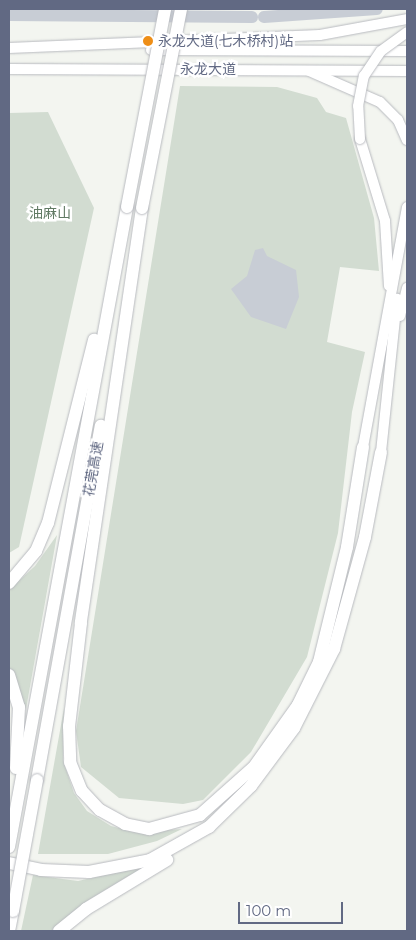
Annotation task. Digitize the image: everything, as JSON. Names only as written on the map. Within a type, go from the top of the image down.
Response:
[{"type":"highway","name":"花莞高速","points":[[9,847],[18,782],[165,9]]},
{"type":"highway","name":"花莞高速","points":[[9,931],[180,9]]},
{"type":"highway","points":[[9,583],[36,551],[50,516],[127,207]]},
{"type":"highway","points":[[142,208],[82,614],[69,726],[70,762],[82,791],[100,810],[124,824],[149,829],[200,815],[253,768]]},
{"type":"highway","points":[[9,855],[72,865],[140,855],[199,824],[253,768],[298,705],[319,662],[347,547],[364,447]]},
{"type":"highway","points":[[59,931],[209,827],[265,770],[316,690],[347,606],[381,452]]},
{"type":"highway","points":[[9,675],[20,716],[18,782],[9,814]]},
{"type":"highway","points":[[9,863],[60,872],[113,869],[165,853],[209,827]]},
{"type":"main road","points":[[9,48],[320,34],[407,19]]},
{"type":"main road","points":[[386,321],[387,234],[360,139],[358,106],[364,76],[381,51],[407,32]]},
{"type":"main road","name":"永龙大道","points":[[9,48],[407,51]]},
{"type":"main road","name":"永龙大道","points":[[9,69],[407,71]]},
{"type":"main road","points":[[308,71],[380,102],[398,120],[407,140]]},
{"type":"main road","points":[[364,447],[407,206]]},
{"type":"main road","points":[[381,452],[407,238]]},
{"type":"main road","points":[[392,352],[407,288]]},
{"type":"green space","points":[[180,86],[277,87],[317,98],[326,112],[346,118],[374,218],[379,271],[340,267],[327,342],[365,352],[352,412],[338,533],[307,657],[251,752],[203,800],[183,804],[119,798],[81,767],[76,731]]},
{"type":"green space","name":"油麻山","points":[[48,112],[94,208],[19,547],[9,553],[9,113]]},
{"type":"green space","points":[[57,535],[26,709],[9,666],[9,590],[35,566]]},
{"type":"green space","points":[[64,708],[63,760],[74,793],[87,811],[111,826],[134,832],[182,829],[157,841],[108,854],[38,854]]},
{"type":"green space","points":[[145,866],[87,901],[51,931],[21,931],[33,875],[78,881]]},
{"type":"shaded area","points":[[263,248],[267,256],[296,270],[299,297],[286,329],[251,317],[231,289],[247,276],[255,250]]},
{"type":"waterway","points":[[264,17],[377,9]]},
{"type":"waterway","points":[[9,15],[252,17]]},
{"type":"place","name":"永龙大道(七木桥村)站","points":[[148,41]]}]
